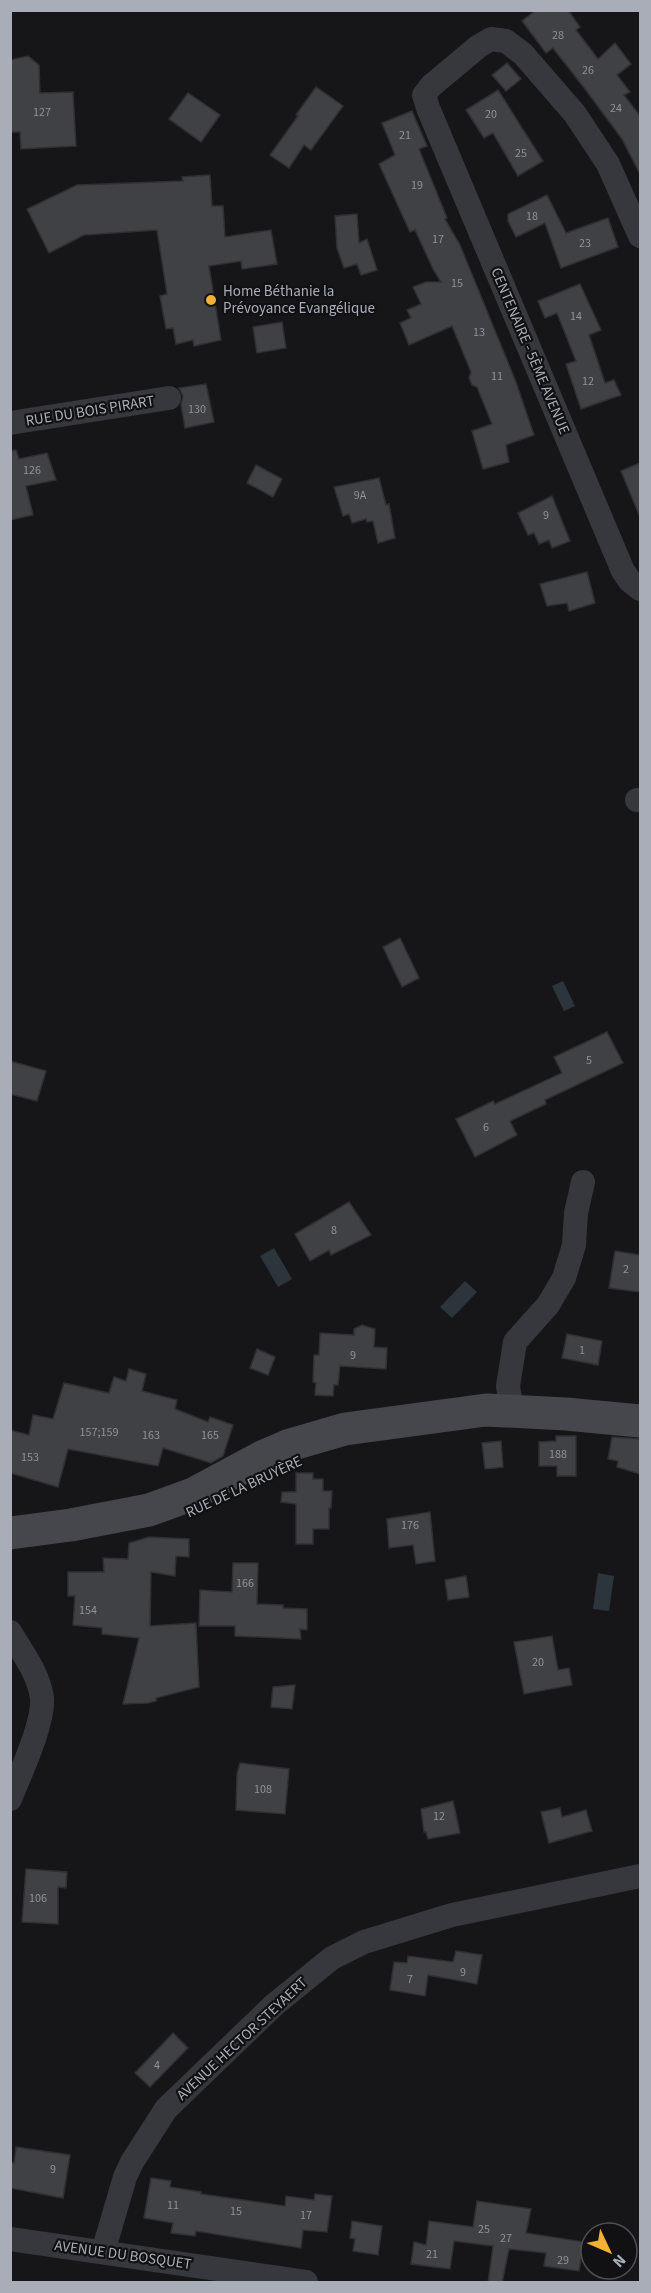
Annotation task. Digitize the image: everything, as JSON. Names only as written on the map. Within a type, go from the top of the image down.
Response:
[{"type":"main road","name":"RUE DE LA BRUYÈRE","points":[[10,1533],[71,1525],[150,1510],[194,1494],[262,1457],[290,1445],[345,1429],[477,1411],[566,1414],[640,1421]]},
{"type":"main road","name":"RUE DE LA BRUYÈRE","points":[[10,1541],[50,1541],[107,1536],[160,1524],[204,1507],[282,1466],[320,1452],[448,1422],[512,1411]]},
{"type":"street","name":"CENTENAIRE - 5ÈME AVENUE","points":[[640,236],[608,164],[575,114],[523,54],[506,41],[492,39],[478,46],[424,95],[623,571],[640,589]]},
{"type":"street","name":"RUE DU BOIS PIRART","points":[[10,423],[169,398]]},
{"type":"street","points":[[512,1411],[508,1386],[514,1342],[548,1305],[564,1278],[574,1245],[576,1213],[583,1182]]},
{"type":"street","points":[[10,1632],[36,1677],[42,1699],[39,1721],[10,1799]]},
{"type":"street","name":"AVENUE HECTOR STEYAERT","points":[[103,2252],[125,2177],[166,2109],[274,2005],[332,1958],[364,1942],[452,1915],[640,1876]]},
{"type":"street","name":"AVENUE DU BOSQUET","points":[[10,2238],[306,2283]]},
{"type":"shaded area","points":[[563,981],[575,1006],[564,1011],[552,986]]},
{"type":"shaded area","points":[[274,1248],[292,1279],[278,1287],[260,1256]]},
{"type":"shaded area","points":[[465,1281],[477,1292],[452,1318],[440,1307]]},
{"type":"shaded area","points":[[598,1573],[614,1576],[609,1611],[593,1609]]},
{"type":"building","points":[[536,10],[568,10],[580,27],[576,30],[598,59],[615,43],[631,64],[617,75],[630,92],[624,95],[640,116],[640,174],[622,139],[585,89],[553,48],[546,53],[522,21]]},
{"type":"building","points":[[28,56],[39,65],[40,93],[73,92],[76,146],[21,149],[20,132],[10,132],[10,60]]},
{"type":"building","points":[[507,63],[521,79],[506,91],[492,75]]},
{"type":"building","points":[[316,87],[343,106],[311,150],[304,145],[289,168],[270,155]]},
{"type":"building","points":[[498,90],[543,161],[518,176],[493,133],[484,138],[466,110]]},
{"type":"building","points":[[188,93],[220,115],[201,142],[169,119]]},
{"type":"building","points":[[412,111],[427,146],[419,149],[447,218],[445,219],[460,245],[516,382],[534,435],[506,445],[509,462],[483,469],[472,431],[492,424],[477,387],[472,385],[469,378],[471,372],[452,326],[409,345],[400,323],[411,318],[407,310],[421,304],[413,287],[426,282],[441,282],[415,230],[410,232],[379,164],[395,155],[382,123]]},
{"type":"building","points":[[210,175],[212,206],[223,206],[225,237],[271,230],[277,264],[242,269],[241,261],[209,266],[221,340],[194,346],[193,340],[176,344],[173,328],[166,329],[160,296],[167,294],[157,230],[84,235],[49,253],[27,209],[77,185],[183,181],[182,177]]},
{"type":"building","points":[[547,195],[566,233],[608,218],[618,247],[561,268],[545,223],[516,237],[508,221],[508,214]]},
{"type":"building","points":[[357,214],[359,243],[367,239],[377,270],[361,275],[357,264],[344,268],[337,248],[335,216]]},
{"type":"building","points":[[580,284],[601,330],[589,335],[605,383],[614,380],[621,395],[581,409],[566,364],[576,361],[557,313],[545,318],[538,301]]},
{"type":"building","points":[[282,322],[286,348],[257,353],[253,327]]},
{"type":"building","points":[[206,384],[214,422],[185,428],[181,405],[183,396],[179,388]]},
{"type":"building","points":[[16,450],[19,459],[47,453],[56,480],[26,486],[33,515],[10,520],[10,451]]},
{"type":"building","points":[[640,463],[640,517],[621,471]]},
{"type":"building","points":[[256,465],[282,479],[273,497],[247,483]]},
{"type":"building","points":[[379,478],[386,505],[389,504],[395,538],[378,543],[373,521],[367,522],[366,519],[352,523],[349,514],[343,516],[334,487]]},
{"type":"building","points":[[552,496],[570,541],[552,548],[549,540],[539,544],[534,533],[528,535],[518,513]]},
{"type":"building","points":[[587,572],[595,603],[569,611],[567,603],[547,606],[540,584]]},
{"type":"building","points":[[400,938],[419,978],[402,987],[383,947]]},
{"type":"building","points":[[607,1032],[623,1063],[545,1100],[546,1104],[510,1121],[517,1135],[475,1157],[456,1119],[562,1073],[554,1057]]},
{"type":"building","points":[[10,1061],[46,1071],[37,1101],[10,1094]]},
{"type":"building","points":[[349,1202],[371,1235],[331,1255],[329,1250],[310,1261],[295,1234]]},
{"type":"building","points":[[615,1251],[640,1255],[640,1292],[609,1288]]},
{"type":"building","points":[[362,1325],[375,1329],[374,1347],[387,1348],[386,1369],[340,1366],[338,1385],[334,1385],[333,1396],[315,1395],[314,1355],[319,1355],[320,1333],[354,1335],[354,1329]]},
{"type":"building","points":[[567,1334],[602,1341],[598,1365],[562,1358]]},
{"type":"building","points":[[257,1349],[275,1357],[268,1375],[250,1368]]},
{"type":"building","points":[[129,1369],[146,1374],[142,1391],[177,1400],[175,1409],[208,1422],[210,1417],[233,1425],[223,1456],[211,1463],[163,1448],[158,1466],[68,1449],[58,1487],[10,1473],[10,1430],[29,1435],[33,1415],[53,1419],[64,1383],[109,1393],[114,1377],[126,1381]]},
{"type":"building","points":[[556,1436],[576,1436],[576,1476],[557,1476],[557,1466],[539,1466],[539,1442],[556,1441]]},
{"type":"building","points":[[612,1437],[640,1439],[640,1474],[617,1467],[618,1461],[608,1459]]},
{"type":"building","points":[[501,1441],[503,1467],[485,1469],[482,1443]]},
{"type":"building","points":[[296,1473],[313,1473],[313,1479],[323,1479],[323,1491],[332,1491],[329,1529],[313,1529],[313,1544],[296,1544],[296,1504],[281,1502],[282,1492],[296,1492]]},
{"type":"building","points":[[430,1512],[435,1561],[416,1564],[413,1545],[389,1548],[387,1519]]},
{"type":"building","points":[[149,1537],[189,1539],[189,1557],[176,1556],[175,1576],[151,1572],[150,1626],[196,1623],[199,1687],[156,1698],[156,1701],[148,1703],[123,1704],[139,1638],[102,1634],[102,1628],[73,1625],[75,1596],[68,1596],[68,1572],[104,1572],[103,1558],[128,1559],[129,1543]]},
{"type":"building","points":[[233,1563],[258,1563],[257,1604],[307,1609],[307,1630],[300,1629],[301,1639],[235,1636],[235,1626],[199,1626],[200,1590],[232,1592]]},
{"type":"building","points":[[466,1576],[469,1597],[448,1600],[445,1580]]},
{"type":"building","points":[[552,1636],[558,1670],[569,1668],[572,1685],[524,1694],[514,1642]]},
{"type":"building","points":[[295,1685],[292,1709],[271,1707],[273,1687]]},
{"type":"building","points":[[240,1763],[289,1769],[285,1814],[236,1810],[237,1774]]},
{"type":"building","points":[[453,1801],[460,1833],[428,1839],[424,1832],[421,1809]]},
{"type":"building","points":[[560,1808],[562,1817],[586,1810],[592,1831],[549,1843],[541,1812]]},
{"type":"building","points":[[26,1869],[67,1872],[66,1888],[58,1887],[58,1924],[22,1922]]},
{"type":"building","points":[[456,1951],[482,1955],[477,1984],[428,1975],[425,1996],[390,1990],[394,1962],[407,1963],[408,1956],[453,1962]]},
{"type":"building","points":[[173,2033],[188,2048],[150,2087],[135,2073]]},
{"type":"building","points":[[16,2147],[70,2155],[63,2198],[10,2188],[10,2162],[14,2163]]},
{"type":"building","points":[[151,2178],[171,2181],[170,2187],[201,2192],[201,2194],[285,2206],[286,2196],[314,2200],[315,2194],[332,2196],[327,2232],[303,2230],[301,2248],[196,2231],[195,2236],[171,2233],[173,2223],[144,2218]]},
{"type":"building","points":[[477,2201],[531,2209],[526,2233],[579,2241],[579,2271],[544,2266],[546,2253],[509,2249],[502,2283],[488,2283],[493,2246],[454,2241],[450,2269],[411,2264],[414,2242],[426,2245],[429,2221],[473,2227]]},
{"type":"building","points":[[352,2221],[382,2226],[378,2255],[353,2251],[355,2239],[350,2238]]},
{"type":"place","name":"Home Béthanie la Prévoyance Evangélique","points":[[211,300]]}]
